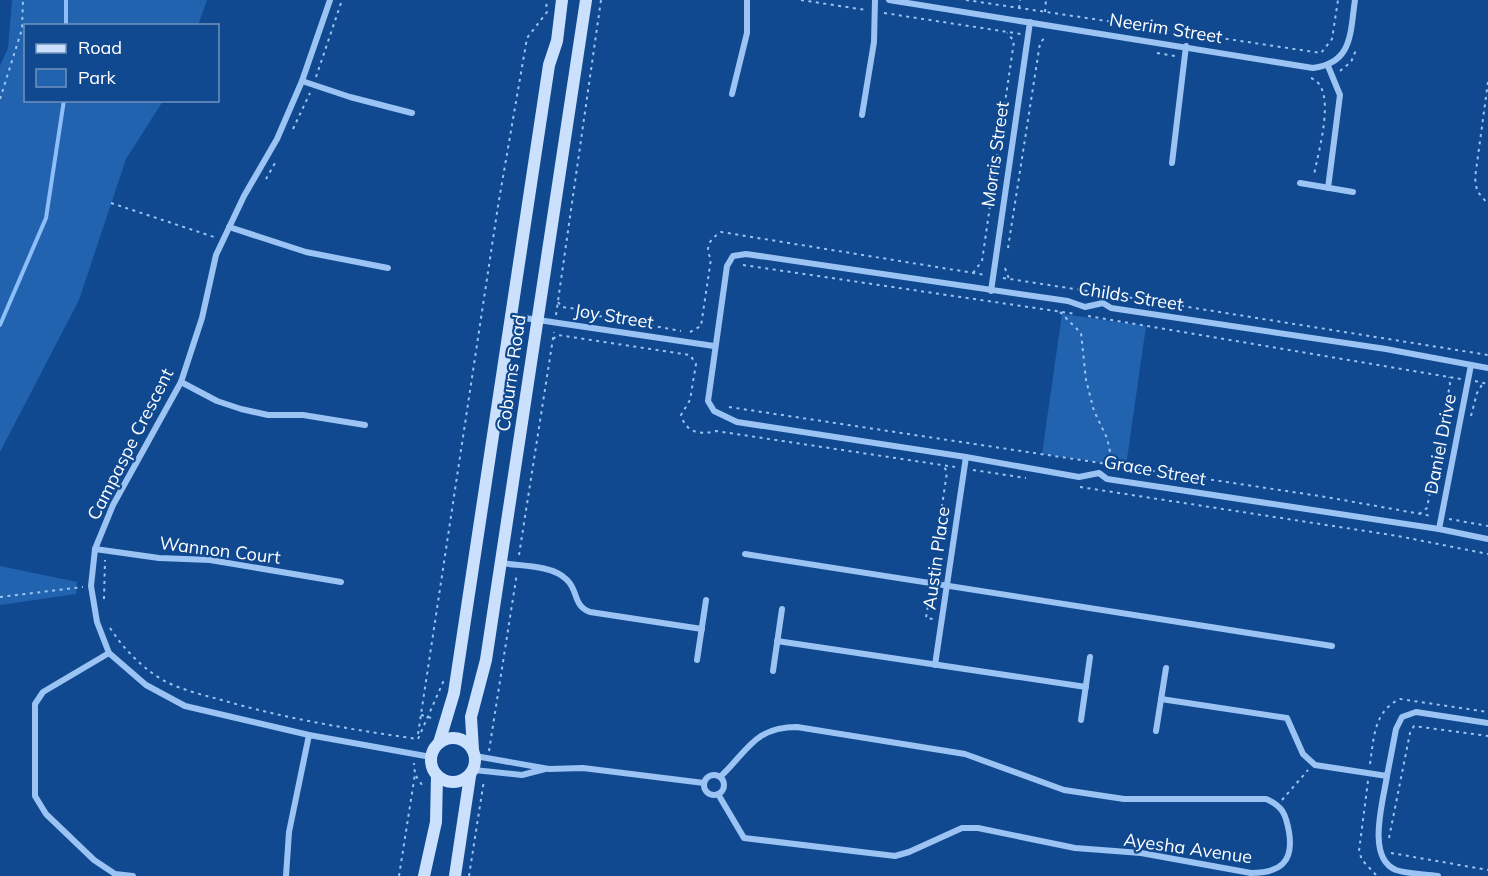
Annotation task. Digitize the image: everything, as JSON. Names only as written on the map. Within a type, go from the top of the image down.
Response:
[{"type":"street","name":"Campaspe Crescent","points":[[330,0],[302,81],[277,139],[216,255],[202,318],[182,382],[113,505],[95,549],[91,586],[97,622],[109,653],[146,685],[185,706],[309,735],[432,757]]},
{"type":"street","name":"Coburns Road","points":[[440,743],[454,693],[549,65],[557,41],[562,0]]},
{"type":"street","name":"Coburns Road","points":[[479,755],[471,717],[486,660],[586,0]]},
{"type":"street","points":[[732,94],[747,33],[747,0]]},
{"type":"street","points":[[862,115],[874,42],[875,0]]},
{"type":"street","name":"Neerim Street","points":[[889,0],[1313,68],[1328,66]]},
{"type":"street","points":[[1328,188],[1340,95],[1328,66],[1343,56],[1349,40],[1354,0]]},
{"type":"street","name":"Morris Street","points":[[990,291],[1029,21]]},
{"type":"street","points":[[1172,163],[1186,46]]},
{"type":"street","points":[[302,81],[412,113]]},
{"type":"street","points":[[1299,183],[1353,192]]},
{"type":"street","points":[[229,227],[306,252],[388,268]]},
{"type":"street","name":"Childs Street","points":[[714,346],[727,266],[733,256],[746,254],[1068,301],[1085,307],[1103,303],[1111,308],[1386,349],[1488,368]]},
{"type":"street","name":"Joy Street","points":[[510,316],[714,346]]},
{"type":"street","name":"Grace Street","points":[[714,346],[708,401],[714,411],[737,422],[966,457],[1079,477],[1099,473],[1107,479],[1439,529],[1488,539]]},
{"type":"street","name":"Daniel Drive","points":[[1439,529],[1471,365]]},
{"type":"street","points":[[182,382],[217,401],[241,409],[268,415],[303,415],[364,425]]},
{"type":"street","name":"Austin Place","points":[[935,665],[966,457]]},
{"type":"street","name":"Wannon Court","points":[[95,549],[159,558],[210,560],[341,582]]},
{"type":"street","points":[[745,554],[1332,646]]},
{"type":"street","points":[[501,563],[558,573],[565,577],[573,589],[577,603],[590,612],[702,629]]},
{"type":"street","points":[[697,660],[706,600]]},
{"type":"street","points":[[773,671],[782,609]]},
{"type":"street","points":[[777,641],[1086,687]]},
{"type":"street","points":[[109,653],[50,687],[43,692],[35,704],[35,796],[46,814],[94,860],[115,874],[133,876]]},
{"type":"street","points":[[1081,720],[1090,657]]},
{"type":"street","points":[[1156,731],[1166,668]]},
{"type":"street","points":[[1161,699],[1287,718],[1291,722],[1303,754],[1315,765],[1387,776]]},
{"type":"street","points":[[1438,876],[1397,870],[1383,862],[1377,848],[1396,729],[1402,717],[1416,712],[1488,723]]},
{"type":"street","points":[[720,777],[751,742],[764,732],[781,727],[797,727],[966,754],[1064,790],[1124,799],[1266,799],[1278,804]]},
{"type":"street","points":[[286,876],[289,832],[309,735]]},
{"type":"street","points":[[549,769],[479,755],[468,744],[454,738],[440,743],[432,757],[434,770],[438,776],[450,782],[457,782],[476,772],[522,775],[549,769],[583,768],[704,783],[710,776],[720,777]]},
{"type":"street","points":[[454,876],[479,755]]},
{"type":"street","points":[[424,876],[436,822],[438,776]]},
{"type":"street","points":[[718,794],[724,788],[720,777]]},
{"type":"street","name":"Ayesha Avenue","points":[[704,783],[709,794],[718,794],[744,838],[761,842],[895,855],[909,852],[962,828],[978,828],[1047,840],[1075,848],[1141,853],[1251,873],[1266,873],[1277,868],[1287,859],[1291,848],[1285,814],[1278,804]]},
{"type":"path","points":[[0,99],[22,30],[23,0]]},
{"type":"path","points":[[292,130],[313,85],[342,0]]},
{"type":"path","points":[[399,876],[498,206],[527,38],[547,12],[546,0]]},
{"type":"path","points":[[479,755],[518,566],[601,0]]},
{"type":"path","points":[[801,0],[1007,33],[1046,36],[1040,43],[1004,270],[1009,279]]},
{"type":"path","points":[[966,0],[1322,53],[1332,39],[1338,0]]},
{"type":"path","points":[[1019,8],[1020,0]]},
{"type":"path","points":[[1045,12],[1046,0]]},
{"type":"path","points":[[973,273],[982,261],[1014,41],[1007,33]]},
{"type":"path","points":[[1150,52],[1185,58]]},
{"type":"path","points":[[1301,76],[1319,82],[1325,91],[1326,106],[1313,185]]},
{"type":"path","points":[[1488,82],[1475,178],[1477,191],[1488,204]]},
{"type":"path","points":[[264,181],[276,161]]},
{"type":"path","points":[[111,203],[223,240]]},
{"type":"path","points":[[740,264],[1060,312],[1488,384]]},
{"type":"path","points":[[1060,312],[1081,333],[1086,380],[1095,411],[1107,438],[1113,465]]},
{"type":"path","points":[[1419,514],[1427,508],[1450,384],[1449,377]]},
{"type":"path","points":[[720,406],[1113,465],[1488,526]]},
{"type":"path","points":[[104,609],[103,578],[107,551]]},
{"type":"path","points":[[0,597],[91,586]]},
{"type":"path","points":[[109,625],[122,647],[141,666],[163,680],[192,692],[250,708],[346,729],[418,739]]},
{"type":"path","points":[[418,739],[440,684],[458,664]]},
{"type":"path","points":[[1488,736],[1414,726],[1410,733],[1387,846],[1390,853],[1401,856],[1488,870]]},
{"type":"path","points":[[1278,804],[1300,776],[1315,765]]},
{"type":"path","points":[[469,876],[476,772]]},
{"type":"green space","points":[[12,0],[207,0],[198,24],[24,24],[24,102],[162,102],[126,159],[79,300],[0,452],[0,66],[8,48]]},
{"type":"green space","points":[[1062,314],[1146,326],[1126,466],[1042,454]]},
{"type":"green space","points":[[0,566],[77,582],[76,594],[0,605]]},
{"type":"waterway","points":[[66,0],[66,24]]},
{"type":"waterway","points":[[0,325],[46,218],[64,102]]}]
